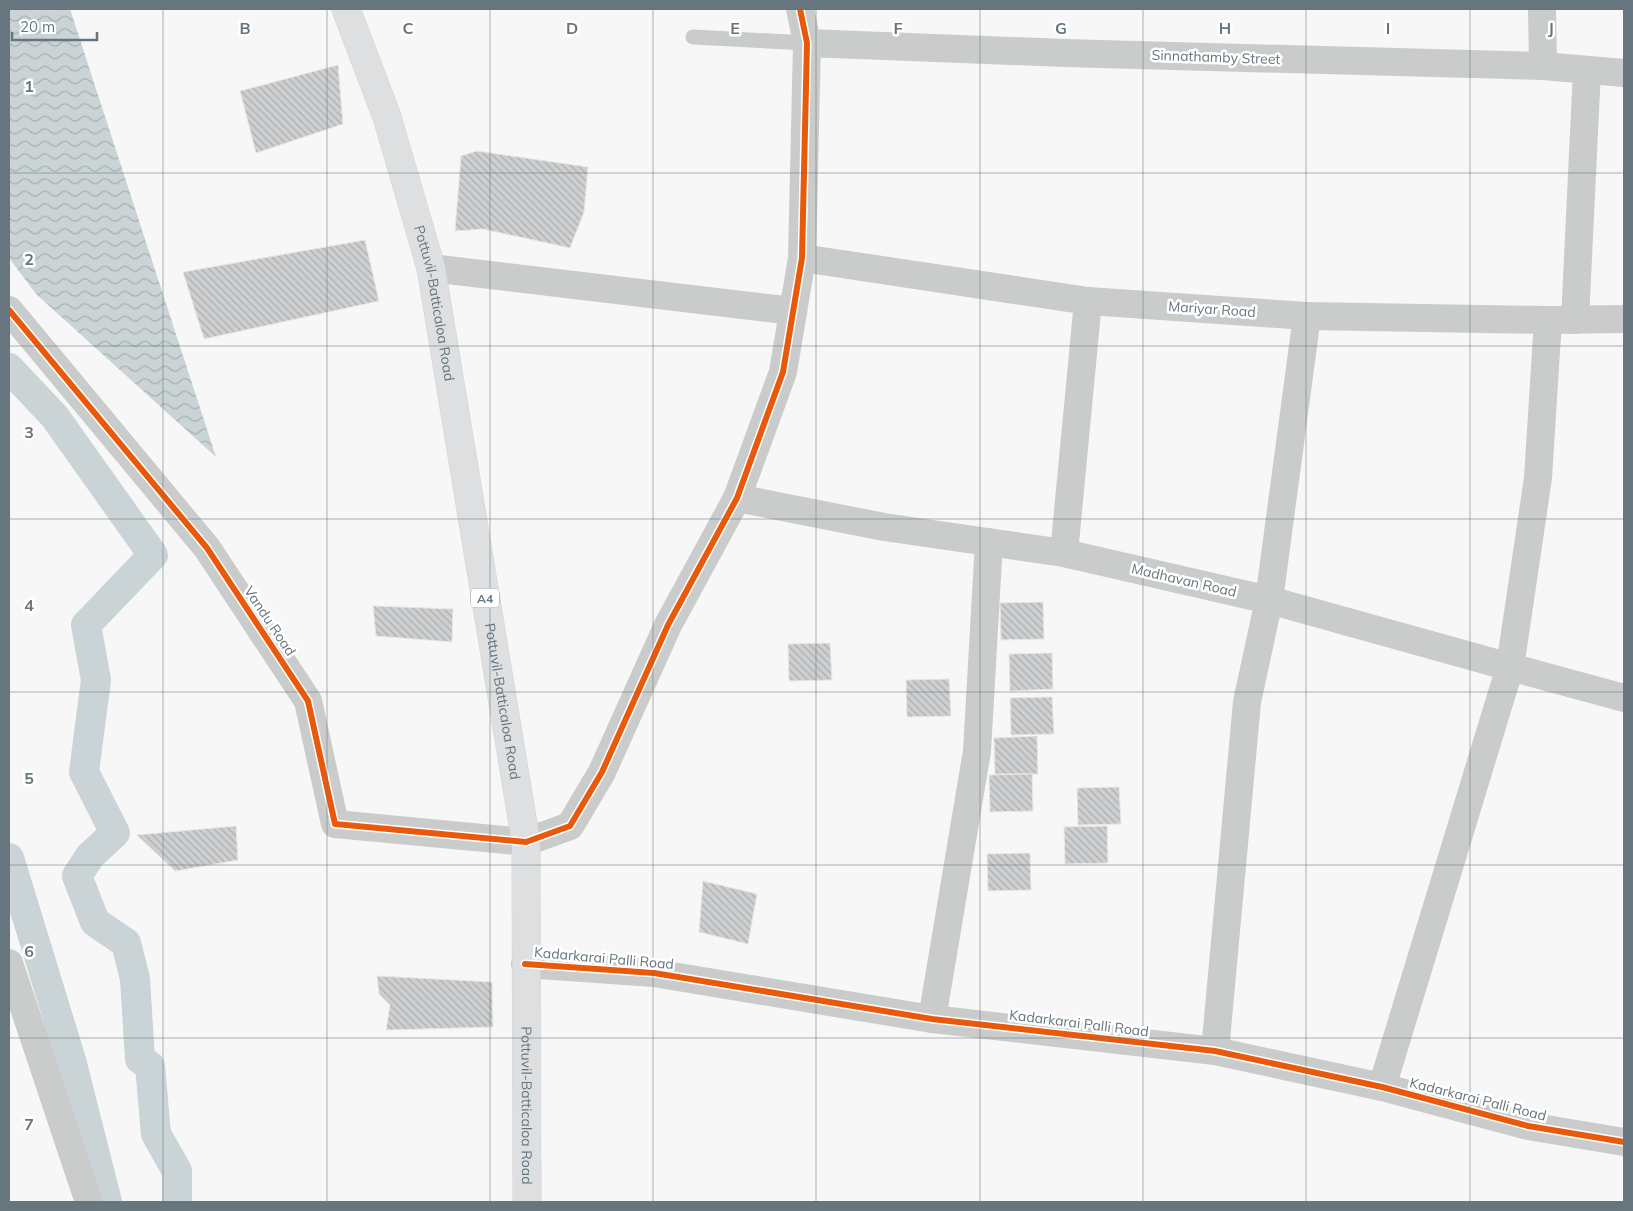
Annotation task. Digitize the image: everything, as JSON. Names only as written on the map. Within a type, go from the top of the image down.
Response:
[{"type":"highway","name":"Pottuvil-Batticaloa Road","points":[[346,9],[387,116],[431,268],[526,842],[527,1202]]},
{"type":"street","points":[[526,842],[570,826],[602,772],[668,625],[737,498],[783,372],[802,258],[807,43],[800,9]]},
{"type":"street","points":[[1542,9],[1544,66]]},
{"type":"street","name":"Sinnathamby Street","points":[[807,43],[1074,53],[1544,66],[1624,73]]},
{"type":"street","points":[[1575,320],[1587,70]]},
{"type":"street","name":"Mariyar Road","points":[[802,258],[1088,301],[1307,316],[1548,320],[1624,319]]},
{"type":"street","points":[[431,268],[793,312]]},
{"type":"street","points":[[1064,553],[1088,301]]},
{"type":"street","name":"Vandu Road","points":[[9,310],[207,548],[308,701],[335,824],[526,842]]},
{"type":"street","points":[[1215,1051],[1247,702],[1269,600],[1307,316]]},
{"type":"street","points":[[1382,1087],[1510,667],[1538,478],[1548,320]]},
{"type":"street","name":"Madhavan Road","points":[[737,498],[884,527],[1064,553],[1269,600],[1624,698]]},
{"type":"street","points":[[932,1019],[977,751],[989,542]]},
{"type":"street","points":[[9,963],[90,1202]]},
{"type":"street","name":"Kadarkarai Palli Road","points":[[525,964],[654,973],[932,1019],[1215,1051],[1382,1087],[1528,1126],[1624,1142]]},
{"type":"lane","points":[[693,37],[807,43]]},
{"type":"water","points":[[9,9],[70,9],[216,457],[36,294],[9,258]]},
{"type":"building","points":[[338,65],[343,124],[256,153],[240,91]]},
{"type":"building","points":[[477,151],[588,167],[584,212],[570,248],[483,229],[455,231],[461,156]]},
{"type":"building","points":[[365,240],[379,301],[204,339],[183,272]]},
{"type":"building","points":[[1043,602],[1044,639],[1001,640],[1000,603]]},
{"type":"building","points":[[373,606],[453,609],[452,642],[376,636]]},
{"type":"building","points":[[830,643],[832,680],[789,681],[788,644]]},
{"type":"building","points":[[1052,653],[1053,689],[1010,691],[1009,654]]},
{"type":"building","points":[[949,679],[951,716],[907,717],[906,680]]},
{"type":"building","points":[[1052,697],[1054,734],[1011,735],[1010,698]]},
{"type":"building","points":[[1037,736],[1038,774],[995,774],[994,738]]},
{"type":"building","points":[[1032,774],[1033,811],[990,812],[989,775]]},
{"type":"building","points":[[1119,787],[1121,824],[1078,825],[1077,788]]},
{"type":"building","points":[[236,826],[238,860],[175,871],[137,835]]},
{"type":"building","points":[[1107,826],[1108,863],[1065,864],[1064,827]]},
{"type":"building","points":[[1030,853],[1031,890],[988,891],[987,854]]},
{"type":"building","points":[[703,881],[757,894],[748,944],[699,932]]},
{"type":"building","points":[[377,976],[492,982],[493,1027],[386,1030],[390,1005],[379,994]]},
{"type":"waterway","points":[[9,368],[55,417],[153,555],[86,625],[96,680],[84,772],[115,833],[90,856],[77,876],[95,922],[126,943],[135,979],[140,1059],[150,1066],[156,1134],[177,1171],[177,1202]]},
{"type":"waterway","points":[[9,858],[71,1060],[107,1202]]},
{"type":"cycle path","points":[[9,310],[207,548],[308,701],[335,824],[526,842],[570,826],[602,772],[668,625],[737,498],[783,372],[802,258],[807,43],[800,9]]},
{"type":"cycle path","points":[[525,964],[654,973],[932,1019],[1215,1051],[1382,1087],[1528,1126],[1624,1142]]}]
